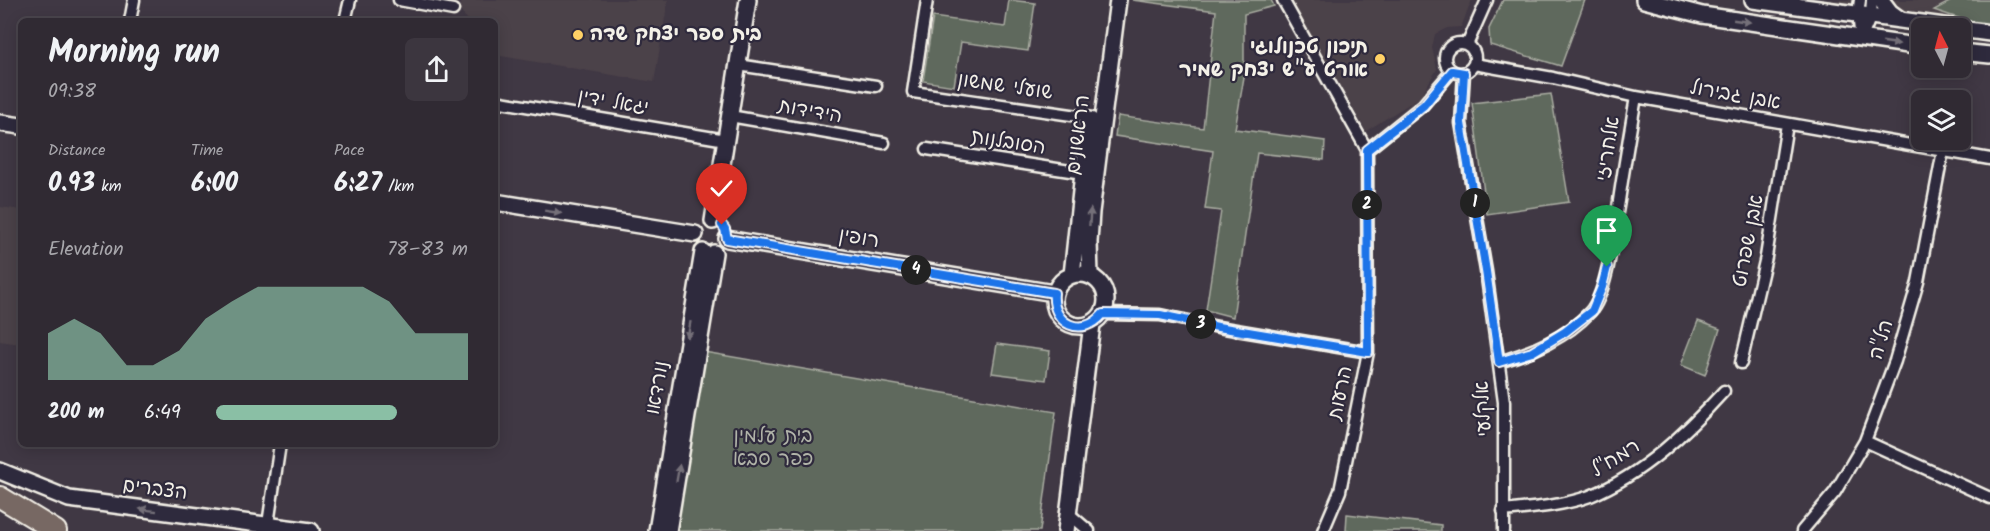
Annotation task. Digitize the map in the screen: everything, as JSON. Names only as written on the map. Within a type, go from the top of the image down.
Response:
[{"type":"highway","points":[[0,497],[56,531]]},
{"type":"highway","points":[[0,507],[48,531]]},
{"type":"street","points":[[131,18],[134,0]]},
{"type":"street","points":[[346,18],[350,0]]},
{"type":"street","points":[[399,0],[453,10]]},
{"type":"street","points":[[713,221],[748,0]]},
{"type":"street","name":"שועלי שמשון","points":[[927,0],[913,92],[1092,118]]},
{"type":"street","name":"הראשונים","points":[[1072,275],[1083,173],[1109,0]]},
{"type":"street","name":"הראשונים","points":[[1090,276],[1091,212],[1118,0]]},
{"type":"street","name":"הרעות","points":[[1283,0],[1367,150],[1368,352],[1340,491],[1323,531]]},
{"type":"street","points":[[1644,0],[1702,15],[1911,46]]},
{"type":"street","points":[[1753,0],[1831,11],[1863,10],[1911,22]]},
{"type":"street","points":[[1831,11],[1850,0]]},
{"type":"street","points":[[1861,39],[1863,10],[1872,0]]},
{"type":"street","points":[[1881,0],[1890,12],[1901,20]]},
{"type":"street","points":[[1467,45],[1488,2]]},
{"type":"street","points":[[1971,30],[1990,33]]},
{"type":"street","points":[[1456,44],[1467,45],[1473,52],[1474,64],[1464,73],[1452,71],[1445,61],[1446,51],[1456,44]]},
{"type":"street","points":[[1971,53],[1990,54]]},
{"type":"street","name":"אבן גבירול","points":[[1474,64],[1553,78],[1636,97],[1990,159]]},
{"type":"street","points":[[738,65],[876,86]]},
{"type":"street","points":[[1367,150],[1424,105],[1452,71]]},
{"type":"street","name":"אלקלעי","points":[[1464,73],[1461,123],[1486,271],[1504,402],[1504,531]]},
{"type":"street","name":"אלחריזי","points":[[1499,362],[1532,352],[1565,332],[1592,311],[1602,287],[1611,246],[1636,97]]},
{"type":"street","name":"יגאל ידין","points":[[498,102],[726,140]]},
{"type":"street","name":"הידידות","points":[[730,116],[884,143]]},
{"type":"street","points":[[0,123],[18,126]]},
{"type":"street","name":"אבן שפרוט","points":[[1741,363],[1766,256],[1787,124]]},
{"type":"street","name":"הסובלנות","points":[[927,148],[1083,173]]},
{"type":"street","name":"הל\"ה","points":[[1802,531],[1835,492],[1865,441],[1895,361],[1918,282],[1943,152]]},
{"type":"street","points":[[498,202],[695,234]]},
{"type":"street","points":[[713,221],[718,222],[725,229],[727,239],[723,248],[708,252],[696,244],[695,234],[699,226],[713,221]]},
{"type":"street","name":"רופין","points":[[727,239],[1054,293]]},
{"type":"street","name":"נורדאו","points":[[657,531],[708,252]]},
{"type":"street","name":"נורדאו","points":[[668,531],[708,252]]},
{"type":"street","points":[[1066,531],[1098,319],[1106,305],[1106,296],[1098,280],[1090,276],[1072,275],[1058,285],[1053,302],[1060,318],[1075,326],[1084,327],[1098,319],[1160,315],[1368,352]]},
{"type":"street","name":"רמח\"ל","points":[[1503,511],[1549,506],[1589,496],[1624,478],[1669,445],[1700,418],[1724,391]]},
{"type":"street","points":[[1865,441],[1990,498]]},
{"type":"street","points":[[268,524],[280,447]]},
{"type":"street","name":"הצברים","points":[[0,471],[69,500],[311,531]]},
{"type":"street","points":[[1068,513],[1089,531]]},
{"type":"shaded area","name":"בית ספר יצחק שדה","points":[[462,0],[668,0],[654,82],[501,56],[498,53],[498,18],[466,18],[460,11]]},
{"type":"shaded area","name":"תיכון טכנולוגי אורט ע\"ש יצחק שמיר","points":[[1291,0],[1472,0],[1461,27],[1447,28],[1435,34],[1432,48],[1437,69],[1420,97],[1366,131]]},
{"type":"shaded area","points":[[1831,0],[1990,0],[1990,27],[1971,25],[1971,18],[1931,18]]},
{"type":"shaded area","points":[[0,207],[18,210],[18,344],[0,341]]},
{"type":"green space","points":[[1009,0],[1035,3],[1028,51],[961,42],[954,86],[923,81],[933,17],[1005,27]]},
{"type":"green space","points":[[1132,0],[1271,0],[1274,6],[1244,14],[1244,77],[1235,129],[1325,141],[1324,160],[1257,153],[1233,317],[1206,310],[1221,211],[1205,209],[1213,151],[1115,136],[1118,116],[1203,128],[1216,11]]},
{"type":"green space","points":[[1503,0],[1585,0],[1561,66],[1490,45],[1489,29]]},
{"type":"green space","points":[[1953,0],[1990,0],[1990,25],[1976,24],[1971,22],[1971,18],[1958,18],[1934,10]]},
{"type":"green space","points":[[1551,94],[1569,202],[1487,214],[1472,103]]},
{"type":"green space","points":[[1698,321],[1720,329],[1705,375],[1681,365]]},
{"type":"green space","points":[[997,344],[1050,351],[1046,380],[992,373]]},
{"type":"green space","name":"בית עלמין כפר סבא","points":[[704,352],[1056,412],[1040,531],[673,531]]},
{"type":"green space","points":[[1347,514],[1441,525],[1441,531],[1346,531]]},
{"type":"place","name":"בית ספר יצחק שדה","points":[[578,35]]},
{"type":"place","name":"תיכון טכנולוגי אורט ע\"ש יצחק שמיר","points":[[1380,59]]},
{"type":"route","points":[[722,225],[727,239],[1054,293],[1053,302],[1060,318],[1075,326],[1084,327],[1092,324],[1103,314],[1160,315],[1368,352],[1367,150],[1424,105],[1452,71],[1464,73],[1461,123],[1499,362],[1532,352],[1565,332],[1592,311],[1607,267]]}]
